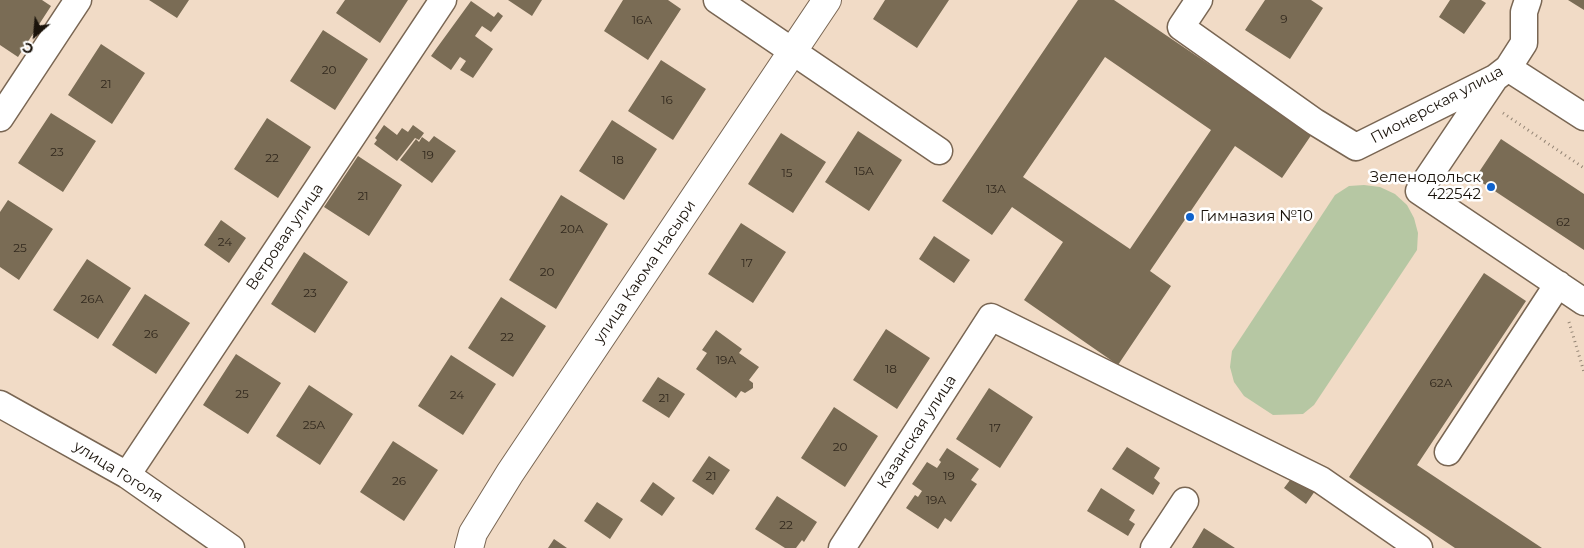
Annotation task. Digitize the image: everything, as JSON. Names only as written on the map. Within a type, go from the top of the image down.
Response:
[{"type":"main road","name":"улица Каюма Насыри","points":[[468,548],[473,533],[510,473],[827,0]]},
{"type":"street","points":[[0,118],[78,0]]},
{"type":"street","name":"Ветровая улица","points":[[127,475],[443,0]]},
{"type":"street","points":[[717,0],[939,151]]},
{"type":"street","name":"Пионерская улица","points":[[1199,0],[1181,27],[1315,122],[1356,147],[1495,81],[1524,43],[1524,12],[1528,0]]},
{"type":"street","points":[[1584,117],[1495,81],[1420,191],[1584,302]]},
{"type":"street","points":[[1448,452],[1558,284]]},
{"type":"street","name":"Казанская улица","points":[[842,548],[992,317],[1320,480],[1419,548]]},
{"type":"street","name":"улица Гоголя","points":[[0,404],[127,475],[231,548]]},
{"type":"street","points":[[1154,548],[1185,500]]},
{"type":"path","points":[[1495,81],[1584,168]]},
{"type":"path","points":[[1558,284],[1584,372]]},
{"type":"green space","points":[[1349,186],[1380,187],[1395,194],[1407,205],[1414,218],[1418,233],[1417,250],[1314,405],[1303,414],[1273,415],[1244,396],[1234,382],[1230,367],[1232,351],[1335,195]]},
{"type":"building","points":[[0,0],[42,0],[51,6],[18,57],[0,45]]},
{"type":"building","points":[[149,0],[189,0],[177,18]]},
{"type":"building","points":[[345,0],[408,0],[380,43],[336,13]]},
{"type":"building","points":[[508,0],[542,0],[532,16]]},
{"type":"building","points":[[623,0],[668,0],[681,9],[648,60],[604,31]]},
{"type":"building","points":[[885,0],[949,0],[917,48],[873,19]]},
{"type":"building","points":[[1078,0],[1114,0],[1312,134],[1282,178],[1235,146],[1150,271],[1171,286],[1118,365],[1024,300],[1063,242],[1012,207],[992,235],[942,201]],"holes":[[[1105,57],[1211,130],[1130,249],[1023,177]]]},
{"type":"building","points":[[1265,0],[1311,0],[1323,8],[1290,59],[1245,30]]},
{"type":"building","points":[[1450,0],[1481,0],[1486,3],[1464,34],[1439,17]]},
{"type":"building","points":[[1568,0],[1584,0],[1584,10]]},
{"type":"building","points":[[471,1],[494,17],[498,12],[503,16],[491,32],[482,26],[475,36],[493,49],[473,78],[460,70],[466,61],[460,57],[451,70],[431,56]]},
{"type":"building","points":[[323,30],[368,59],[335,110],[290,81]]},
{"type":"building","points":[[101,44],[145,73],[112,124],[68,95]]},
{"type":"building","points":[[661,60],[706,89],[673,140],[628,111]]},
{"type":"building","points":[[51,113],[96,141],[63,192],[18,163]]},
{"type":"building","points":[[267,118],[311,147],[278,198],[234,169]]},
{"type":"building","points":[[612,120],[657,149],[624,200],[579,171]]},
{"type":"building","points":[[384,125],[397,135],[402,128],[408,132],[413,125],[424,133],[419,140],[415,138],[397,161],[374,144],[377,140],[375,138]]},
{"type":"building","points":[[858,131],[902,160],[869,211],[825,182]]},
{"type":"building","points":[[781,133],[826,162],[793,213],[748,184]]},
{"type":"building","points":[[434,136],[456,151],[432,183],[400,160],[416,139],[419,142],[422,137],[429,142]]},
{"type":"building","points":[[1501,139],[1584,194],[1584,250],[1475,178]]},
{"type":"building","points":[[358,156],[402,185],[369,236],[324,207]]},
{"type":"building","points":[[561,195],[608,224],[556,309],[509,280]]},
{"type":"building","points":[[8,200],[53,229],[19,280],[0,267],[0,212]]},
{"type":"building","points":[[221,220],[246,238],[229,263],[204,245]]},
{"type":"building","points":[[741,223],[786,252],[753,303],[708,274]]},
{"type":"building","points":[[934,236],[970,260],[954,283],[919,259]]},
{"type":"building","points":[[304,252],[348,282],[315,333],[271,304]]},
{"type":"building","points":[[87,259],[131,288],[98,339],[53,310]]},
{"type":"building","points":[[1484,273],[1526,301],[1417,465],[1542,548],[1455,548],[1349,477]]},
{"type":"building","points":[[145,294],[190,323],[156,374],[112,345]]},
{"type":"building","points":[[501,297],[546,326],[513,377],[468,348]]},
{"type":"building","points":[[886,329],[930,358],[897,409],[853,380]]},
{"type":"building","points":[[716,330],[742,349],[739,353],[759,367],[749,380],[753,383],[753,388],[745,393],[741,391],[736,398],[696,369],[707,353],[702,350]]},
{"type":"building","points":[[236,354],[281,383],[248,434],[203,405]]},
{"type":"building","points":[[451,355],[496,384],[463,435],[418,406]]},
{"type":"building","points":[[658,377],[685,394],[669,418],[642,401]]},
{"type":"building","points":[[309,385],[353,414],[320,465],[276,436]]},
{"type":"building","points":[[989,388],[1033,417],[1000,468],[956,439]]},
{"type":"building","points":[[834,407],[878,436],[845,487],[801,458]]},
{"type":"building","points":[[393,441],[438,470],[404,521],[360,492]]},
{"type":"building","points":[[1127,447],[1160,468],[1154,478],[1160,483],[1153,495],[1112,469]]},
{"type":"building","points":[[947,448],[979,469],[971,480],[977,484],[951,522],[945,518],[938,529],[906,508],[915,495],[918,497],[922,491],[912,484],[927,462],[937,468],[941,462],[939,460]]},
{"type":"building","points":[[709,456],[730,470],[713,495],[692,481]]},
{"type":"building","points":[[1293,476],[1315,491],[1306,504],[1284,488]]},
{"type":"building","points":[[653,482],[675,498],[662,516],[640,501]]},
{"type":"building","points":[[1101,488],[1135,510],[1129,520],[1135,524],[1128,536],[1087,511]]},
{"type":"building","points":[[777,496],[817,522],[804,542],[802,540],[796,548],[785,548],[755,529]]},
{"type":"building","points":[[597,502],[623,519],[610,539],[584,521]]},
{"type":"building","points":[[1204,528],[1235,548],[1192,548]]},
{"type":"building","points":[[554,539],[567,548],[548,548]]},
{"type":"place","name":"Зеленодольск 422542","points":[[1491,187]]},
{"type":"place","name":"Гимназия №10","points":[[1190,217]]}]
